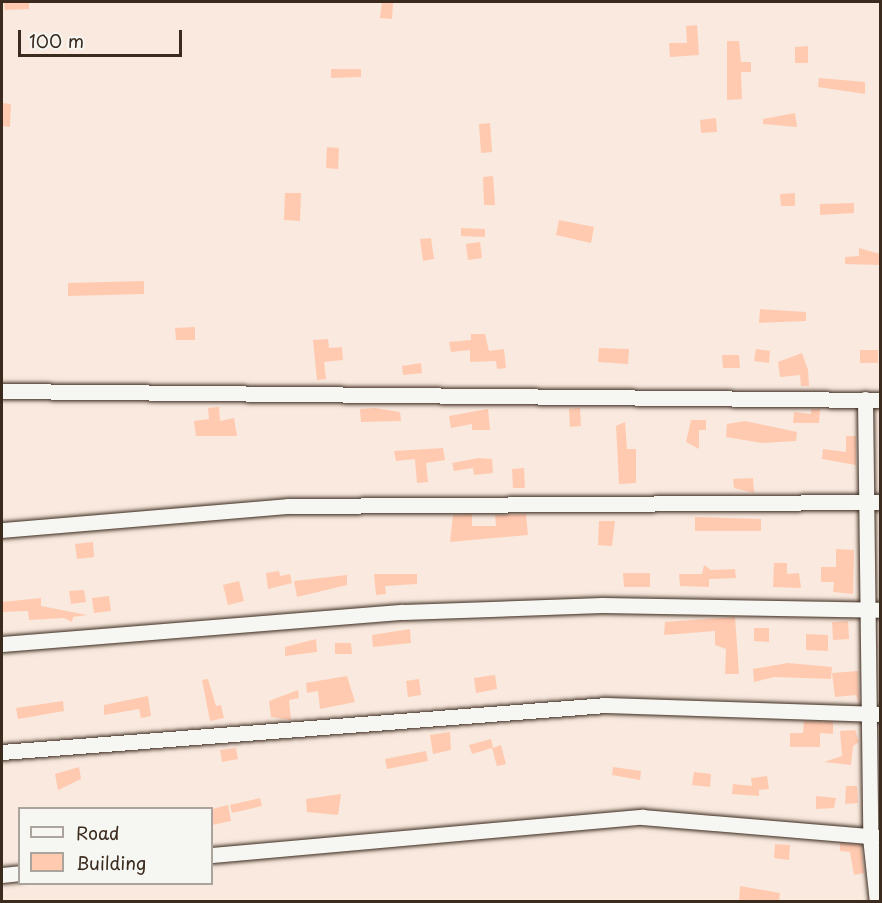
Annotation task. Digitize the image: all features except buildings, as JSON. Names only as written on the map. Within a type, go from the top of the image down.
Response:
[{"type":"street","points":[[2,391],[873,400],[877,902]]},
{"type":"street","points":[[2,530],[288,506],[874,501]]},
{"type":"street","points":[[2,644],[403,612],[602,605],[874,610]]},
{"type":"street","points":[[2,752],[606,705],[875,713]]},
{"type":"street","points":[[213,855],[642,817],[875,837]]},
{"type":"street","points":[[2,875],[18,873]]}]
